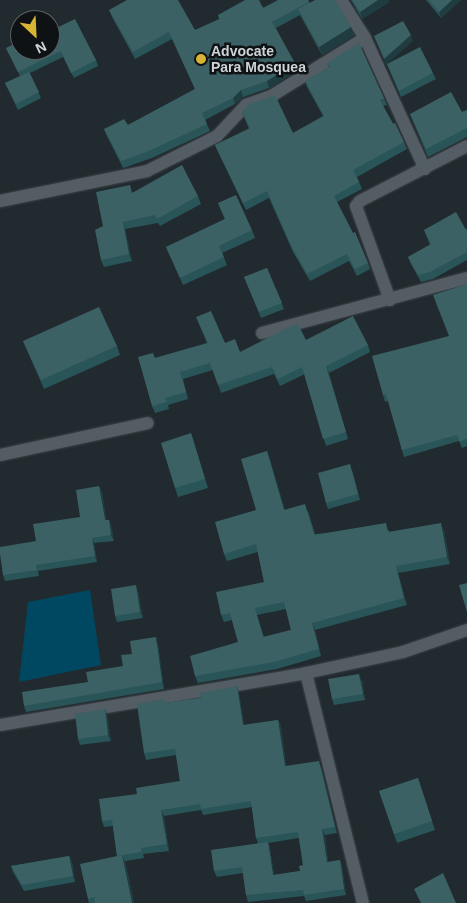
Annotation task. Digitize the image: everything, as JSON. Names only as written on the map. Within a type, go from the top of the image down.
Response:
[{"type":"street","points":[[341,0],[365,38],[425,169]]},
{"type":"street","points":[[0,201],[147,171],[217,136],[246,105],[273,95],[365,38]]},
{"type":"street","points":[[390,300],[356,206],[360,201],[467,146]]},
{"type":"street","points":[[262,333],[467,278]]},
{"type":"street","points":[[0,454],[148,423]]},
{"type":"street","points":[[0,725],[306,673],[403,652],[467,630]]},
{"type":"street","points":[[306,673],[363,903]]},
{"type":"shaded area","points":[[90,590],[101,665],[19,682],[28,602]]},
{"type":"building","points":[[127,0],[178,0],[195,30],[220,19],[218,15],[245,0],[259,0],[263,8],[278,0],[308,0],[309,2],[272,22],[295,63],[267,81],[241,90],[233,98],[202,113],[207,124],[149,151],[121,161],[104,129],[124,119],[128,125],[195,89],[169,32],[133,52],[109,10]]},
{"type":"building","points":[[315,0],[335,0],[351,27],[319,47],[298,9]]},
{"type":"building","points":[[352,0],[378,0],[360,12]]},
{"type":"building","points":[[429,0],[452,0],[439,12]]},
{"type":"building","points":[[75,19],[96,60],[71,73],[60,51],[60,26]]},
{"type":"building","points":[[403,21],[411,35],[384,59],[374,36]]},
{"type":"building","points":[[359,43],[384,98],[380,100],[393,124],[395,123],[404,142],[353,170],[359,182],[334,196],[353,233],[355,232],[368,263],[355,269],[347,254],[307,274],[291,245],[267,191],[243,203],[215,145],[250,128],[242,112],[248,105],[275,95],[293,133],[324,116],[305,81],[330,67],[327,63]]},
{"type":"building","points":[[10,46],[10,56],[6,48]]},
{"type":"building","points":[[420,47],[433,73],[399,91],[387,64]]},
{"type":"building","points":[[12,60],[43,60],[18,72]]},
{"type":"building","points":[[29,72],[39,92],[16,104],[5,83]]},
{"type":"building","points":[[451,92],[462,112],[467,110],[467,128],[426,149],[410,114]]},
{"type":"building","points":[[182,165],[198,196],[157,219],[155,215],[123,222],[129,254],[101,260],[95,230],[103,226],[96,192],[130,185],[132,193]]},
{"type":"building","points":[[236,195],[252,230],[219,246],[224,257],[180,278],[166,247],[225,219],[218,203]]},
{"type":"building","points":[[456,212],[467,229],[467,252],[430,272],[418,275],[408,257],[431,244],[424,230]]},
{"type":"building","points":[[267,268],[282,303],[259,312],[244,277]]},
{"type":"building","points":[[467,284],[467,438],[460,442],[457,435],[402,450],[386,394],[383,395],[372,356],[449,336],[433,295]]},
{"type":"building","points":[[99,307],[117,346],[41,380],[23,341]]},
{"type":"building","points":[[211,311],[225,343],[235,339],[240,352],[293,325],[298,324],[306,340],[353,316],[368,345],[326,366],[346,432],[323,439],[302,367],[278,379],[272,367],[218,385],[210,363],[180,372],[186,392],[165,398],[167,402],[152,406],[138,357],[153,353],[155,358],[208,343],[196,317]]},
{"type":"building","points":[[191,433],[205,479],[175,488],[161,443]]},
{"type":"building","points":[[267,451],[284,510],[305,504],[314,535],[386,523],[388,532],[441,523],[447,557],[396,566],[404,598],[312,623],[319,649],[274,662],[195,676],[190,656],[238,642],[230,613],[221,615],[216,592],[264,582],[256,544],[224,554],[215,522],[256,510],[241,459]],"holes":[[[284,602],[291,630],[263,637],[255,608]]]},
{"type":"building","points":[[350,464],[358,494],[326,503],[318,473]]},
{"type":"building","points":[[99,486],[105,520],[109,520],[111,535],[92,538],[95,556],[36,565],[37,570],[3,575],[0,547],[36,541],[33,524],[80,517],[76,490]]},
{"type":"building","points":[[467,583],[467,612],[459,585]]},
{"type":"building","points":[[136,585],[140,612],[115,616],[111,589]]},
{"type":"building","points":[[156,637],[162,682],[24,706],[22,692],[88,682],[86,672],[123,666],[121,655],[132,654],[130,641]]},
{"type":"building","points":[[359,674],[363,694],[332,699],[328,679]]},
{"type":"building","points":[[237,686],[243,725],[278,720],[285,766],[319,761],[335,827],[322,829],[327,862],[340,860],[344,889],[304,895],[303,890],[246,895],[242,867],[214,871],[211,850],[268,842],[273,875],[300,871],[299,866],[303,865],[298,832],[256,838],[251,801],[201,809],[200,804],[161,810],[167,844],[141,848],[141,852],[117,856],[112,820],[102,821],[99,799],[137,794],[136,788],[180,781],[175,749],[144,753],[137,704],[165,699],[165,703],[201,698],[200,693]]},
{"type":"building","points":[[105,709],[108,735],[78,739],[75,714]]},
{"type":"building","points":[[418,778],[432,821],[394,834],[379,791]]},
{"type":"building","points":[[122,855],[132,903],[95,903],[95,897],[88,899],[80,864]]},
{"type":"building","points":[[69,856],[73,876],[22,885],[11,866]]},
{"type":"building","points":[[443,873],[456,903],[421,903],[414,889]]},
{"type":"place","name":"Advocate Para Mosquea","points":[[201,59]]}]
